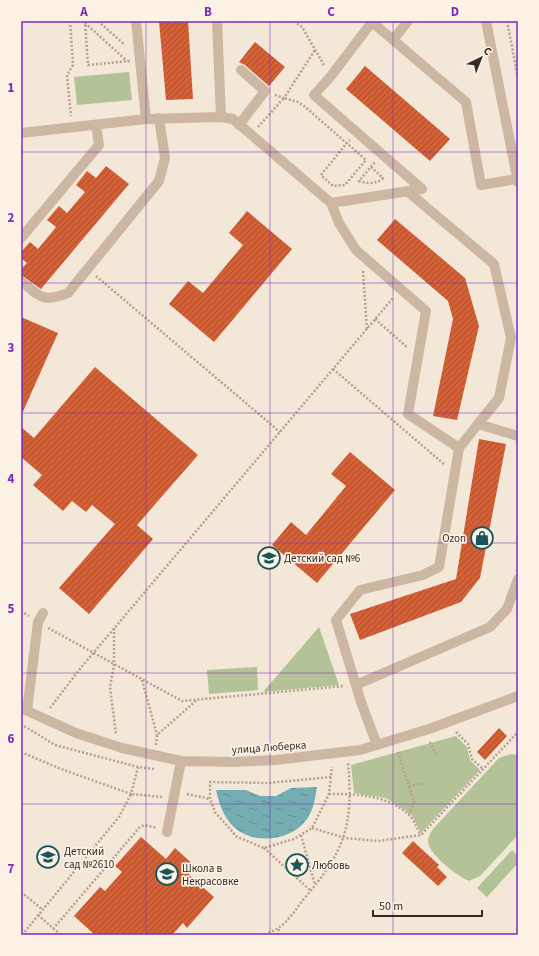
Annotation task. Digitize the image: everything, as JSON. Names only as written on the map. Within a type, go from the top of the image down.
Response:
[{"type":"street","points":[[136,21],[146,119]]},
{"type":"street","points":[[217,21],[222,117]]},
{"type":"street","points":[[393,40],[408,21]]},
{"type":"street","points":[[331,203],[422,189],[314,95],[331,76],[371,22],[466,102],[481,185],[518,181],[486,21]]},
{"type":"street","points":[[239,124],[265,91],[241,70]]},
{"type":"street","points":[[21,133],[159,118],[222,117],[233,120],[239,124],[331,203],[339,223],[356,250],[426,311],[417,355],[408,414],[459,448]]},
{"type":"street","points":[[21,281],[42,298],[54,298],[68,293],[159,181],[165,158],[159,118]]},
{"type":"street","points":[[21,238],[99,145],[96,125]]},
{"type":"street","points":[[377,745],[356,685],[336,620],[360,590],[423,575],[438,567],[459,448],[499,398],[511,338],[494,264],[408,191]]},
{"type":"street","points":[[478,424],[518,436]]},
{"type":"street","points":[[356,685],[490,627],[507,609],[518,579]]},
{"type":"street","points":[[24,709],[40,617]]},
{"type":"street","name":"улица Люберка","points":[[24,709],[76,733],[118,747],[181,761],[233,762],[276,760],[360,750],[429,729],[518,696]]},
{"type":"street","points":[[167,832],[181,761]]},
{"type":"path","points":[[70,21],[74,65],[66,75],[72,128]]},
{"type":"path","points":[[98,21],[124,45]]},
{"type":"path","points":[[296,21],[302,28],[331,76]]},
{"type":"path","points":[[507,21],[518,78]]},
{"type":"path","points":[[85,22],[127,62]]},
{"type":"path","points":[[85,22],[88,65],[140,61]]},
{"type":"path","points":[[251,135],[284,98],[315,50]]},
{"type":"path","points":[[265,91],[298,102],[346,144],[366,160],[346,185],[333,186],[320,175],[346,144],[356,132]]},
{"type":"path","points":[[371,167],[383,178],[379,182],[365,183],[360,181],[367,171],[382,154]]},
{"type":"path","points":[[362,255],[367,330]]},
{"type":"path","points":[[88,269],[280,432]]},
{"type":"path","points":[[42,718],[92,654],[401,289]]},
{"type":"path","points":[[376,319],[417,355]]},
{"type":"path","points":[[333,369],[455,474]]},
{"type":"path","points":[[21,611],[40,617],[92,654],[182,701],[356,685]]},
{"type":"path","points":[[114,628],[114,665],[110,687],[118,747]]},
{"type":"path","points":[[142,680],[157,735],[154,755]]},
{"type":"path","points":[[157,735],[198,700]]},
{"type":"path","points":[[456,732],[468,744],[472,759],[483,769]]},
{"type":"path","points":[[312,828],[345,838],[378,841],[421,835],[518,732]]},
{"type":"path","points":[[430,742],[437,756]]},
{"type":"path","points":[[21,752],[130,794],[174,798]]},
{"type":"path","points":[[22,935],[119,817],[130,794],[141,752]]},
{"type":"path","points":[[398,752],[414,802],[409,814]]},
{"type":"path","points":[[278,935],[280,928],[331,866],[345,838],[351,794],[348,764]]},
{"type":"path","points":[[264,848],[294,839],[312,828],[330,794],[332,767]]},
{"type":"path","points":[[311,891],[264,848],[237,837],[215,812],[210,799],[210,782],[268,783],[331,777]]},
{"type":"path","points":[[408,786],[424,783]]},
{"type":"path","points":[[185,793],[210,799]]},
{"type":"path","points":[[330,794],[351,794],[386,800],[409,814],[421,835]]},
{"type":"path","points":[[54,929],[139,828],[144,825],[167,832]]},
{"type":"path","points":[[301,835],[315,886]]},
{"type":"path","points":[[21,892],[42,910]]},
{"type":"path","points":[[38,915],[61,935]]},
{"type":"path","points":[[265,935],[280,928]]},
{"type":"green space","points":[[129,72],[132,100],[77,105],[74,77]]},
{"type":"green space","points":[[319,627],[339,685],[263,692]]},
{"type":"green space","points":[[257,667],[258,690],[209,694],[207,670]]},
{"type":"green space","points":[[456,736],[467,747],[470,760],[480,770],[421,833],[411,814],[386,798],[354,793],[351,765]]},
{"type":"green space","points":[[511,754],[518,755],[518,835],[480,876],[469,881],[451,870],[438,858],[429,846],[428,838],[433,829],[499,758]]},
{"type":"green space","points":[[512,850],[518,856],[518,863],[487,897],[477,888]]},
{"type":"water","points":[[317,787],[313,807],[307,819],[300,827],[291,833],[270,838],[249,836],[239,831],[231,824],[221,808],[216,790],[246,790],[260,796],[276,796],[291,788]]},
{"type":"building","points":[[159,21],[188,21],[193,99],[166,100]]},
{"type":"building","points":[[255,42],[285,67],[269,86],[245,65],[239,62]]},
{"type":"building","points":[[365,66],[450,139],[430,161],[346,89]]},
{"type":"building","points":[[106,166],[129,184],[41,289],[21,275],[21,269],[27,263],[21,258],[21,252],[30,242],[38,249],[56,227],[47,220],[59,206],[67,213],[85,192],[76,185],[87,171],[96,178]]},
{"type":"building","points":[[247,211],[292,249],[214,342],[169,304],[188,281],[203,293],[243,245],[229,233]]},
{"type":"building","points":[[395,219],[465,278],[479,326],[457,420],[433,416],[453,319],[448,301],[377,240]]},
{"type":"building","points":[[21,317],[58,333],[21,416]]},
{"type":"building","points":[[95,367],[198,455],[137,525],[153,539],[89,614],[59,588],[115,524],[92,505],[86,512],[72,501],[63,511],[33,485],[42,475],[21,457],[21,427],[34,438]]},
{"type":"building","points":[[479,439],[506,444],[480,578],[461,602],[360,640],[350,614],[456,579]]},
{"type":"building","points":[[350,452],[395,490],[317,583],[272,545],[291,522],[306,535],[346,486],[331,474]]},
{"type":"building","points":[[499,728],[507,736],[485,760],[477,752]]},
{"type":"building","points":[[141,837],[166,859],[175,848],[196,867],[189,875],[214,897],[187,928],[183,923],[172,935],[95,935],[74,916],[100,887],[105,891],[122,872],[115,866]]},
{"type":"building","points":[[413,841],[439,865],[437,867],[447,877],[438,886],[402,853]]},
{"type":"place","name":"Ozon","points":[[482,538]]},
{"type":"place","name":"Детский сад №6","points":[[269,558]]},
{"type":"place","name":"Детский сад №2610","points":[[48,857]]},
{"type":"place","name":"Любовь","points":[[297,865]]},
{"type":"place","name":"Школа в Некрасовке","points":[[167,874]]}]
